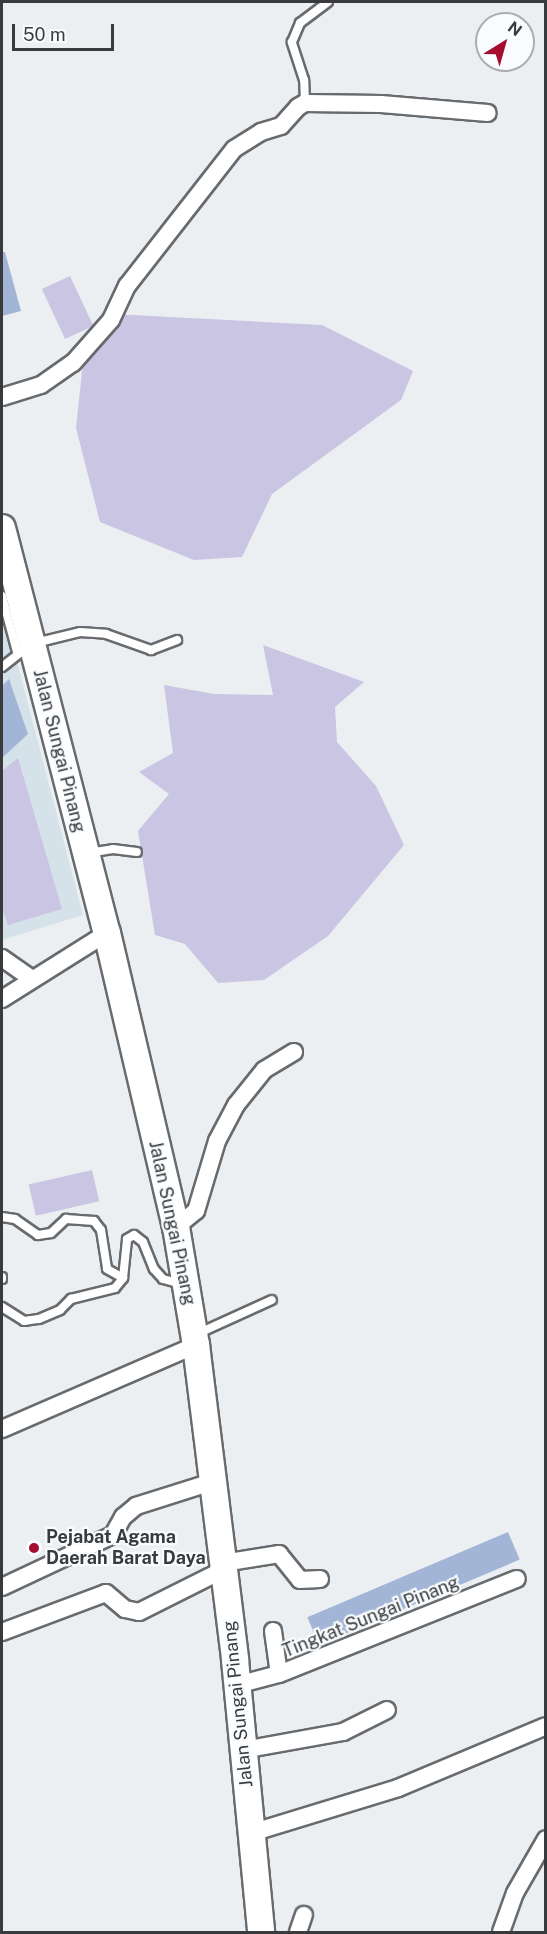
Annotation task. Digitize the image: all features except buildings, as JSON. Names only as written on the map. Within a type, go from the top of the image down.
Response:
[{"type":"main road","name":"Jalan Sungai Pinang","points":[[2,531],[24,648],[107,933],[176,1227],[195,1340],[223,1566],[261,1932]]},
{"type":"street","points":[[2,398],[41,385],[73,363],[103,331],[128,286],[234,149],[261,132],[277,129],[293,110],[306,104],[465,108],[488,113]]},
{"type":"street","points":[[2,999],[31,978],[107,933]]},
{"type":"street","points":[[2,958],[31,978]]},
{"type":"street","points":[[176,1227],[196,1210],[217,1141],[236,1105],[264,1070],[294,1052]]},
{"type":"street","points":[[2,1429],[195,1340]]},
{"type":"street","points":[[2,1587],[105,1540],[136,1506],[212,1482]]},
{"type":"street","points":[[2,1632],[106,1593],[125,1609],[140,1612],[223,1566],[279,1554],[300,1580],[320,1579]]},
{"type":"street","name":"Tingkat Sungai Pinang","points":[[237,1685],[279,1674],[517,1579]]},
{"type":"street","points":[[273,1631],[279,1674]]},
{"type":"street","points":[[243,1750],[343,1732],[387,1710]]},
{"type":"street","points":[[251,1833],[398,1788],[546,1726]]},
{"type":"street","points":[[501,1932],[515,1893],[546,1839]]},
{"type":"street","points":[[298,1932],[304,1915]]},
{"type":"lane","points":[[306,104],[304,80],[292,42],[300,23],[328,2]]},
{"type":"lane","points":[[2,596],[24,648]]},
{"type":"lane","points":[[2,667],[24,648],[88,632],[106,634],[142,649],[151,650],[177,640]]},
{"type":"lane","points":[[85,853],[113,849],[137,852]]},
{"type":"lane","points":[[2,1217],[15,1219],[38,1235],[51,1233],[66,1218],[94,1221],[101,1230],[107,1269],[123,1278]]},
{"type":"lane","points":[[2,1307],[24,1322],[39,1319],[60,1310],[71,1299],[115,1288],[123,1278],[127,1239],[134,1235],[143,1242],[153,1269],[163,1280],[186,1285]]},
{"type":"lane","points":[[195,1340],[272,1300]]},
{"type":"shaded area","points":[[70,276],[93,326],[65,339],[42,289]]},
{"type":"shaded area","points":[[113,314],[322,325],[413,371],[401,400],[272,494],[242,557],[194,560],[100,522],[76,428],[84,353]]},
{"type":"shaded area","points":[[2,604],[83,915],[2,940]]},
{"type":"shaded area","points":[[263,645],[364,682],[335,707],[337,742],[376,786],[404,845],[328,936],[264,980],[218,983],[185,944],[155,935],[138,831],[169,794],[139,772],[173,753],[164,685],[214,694],[273,695]]},
{"type":"shaded area","points":[[18,758],[62,909],[8,925],[2,908],[2,771]]},
{"type":"shaded area","points":[[92,1170],[99,1201],[36,1216],[29,1185]]},
{"type":"place","name":"Pejabat Agama Daerah Barat Daya","points":[[34,1548]]}]
